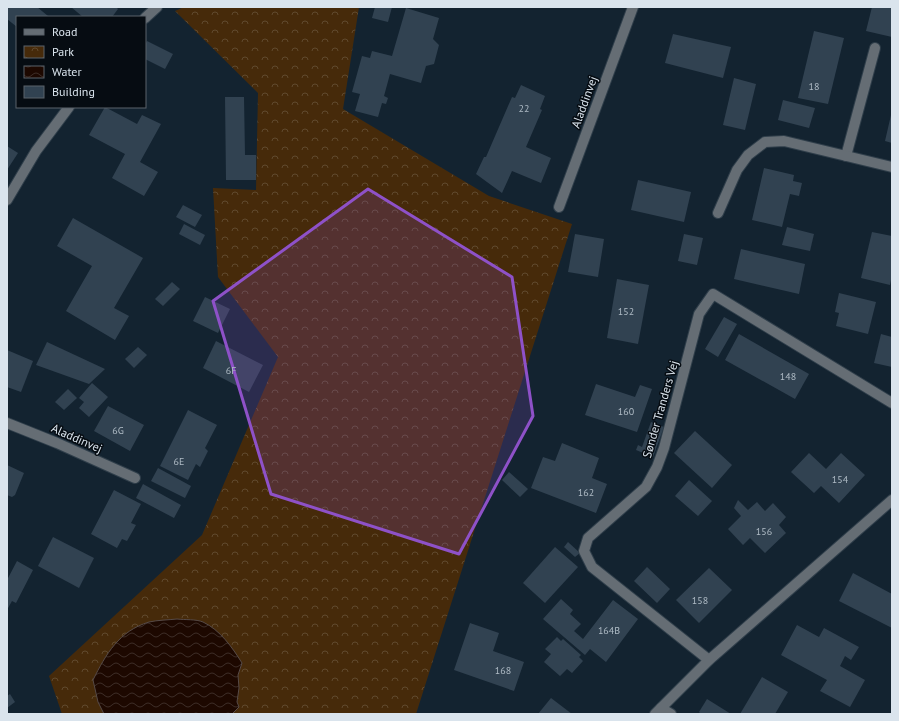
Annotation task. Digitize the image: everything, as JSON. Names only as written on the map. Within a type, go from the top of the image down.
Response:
[{"type":"street","points":[[146,17],[157,7]]},
{"type":"street","name":"Aladdinvej","points":[[559,207],[633,7]]},
{"type":"street","points":[[846,156],[875,48]]},
{"type":"street","points":[[7,200],[36,151],[68,108]]},
{"type":"street","points":[[718,214],[738,170],[748,155],[765,142],[784,141],[892,167]]},
{"type":"street","name":"Sønder Tranders Vej","points":[[709,660],[592,567],[584,551],[588,538],[646,487],[657,467],[664,448],[699,314],[713,294],[892,403]]},
{"type":"street","name":"Aladdinvej","points":[[7,423],[57,443],[135,478]]},
{"type":"street","points":[[658,711],[709,660],[892,500]]},
{"type":"street","points":[[658,711],[671,714]]},
{"type":"highlighted area","points":[[368,189],[512,277],[533,416],[459,554],[271,494],[213,301]]},
{"type":"green space","points":[[184,7],[359,7],[343,109],[489,196],[572,224],[416,714],[62,714],[49,676],[202,535],[278,357],[218,277],[213,188],[256,190],[258,93],[175,11]]},
{"type":"water","points":[[177,619],[197,620],[209,625],[220,634],[234,651],[242,663],[238,675],[239,688],[237,702],[239,707],[232,714],[104,714],[98,702],[93,680],[103,661],[115,645],[129,631],[139,626],[152,621]]},
{"type":"building","points":[[7,7],[37,7],[48,16],[16,16],[16,26],[7,19]]},
{"type":"building","points":[[71,7],[116,7],[118,9],[113,16],[82,16]]},
{"type":"building","points":[[375,7],[392,7],[388,22],[372,18]]},
{"type":"building","points":[[872,7],[892,7],[892,37],[866,31]]},
{"type":"building","points":[[406,8],[439,18],[433,39],[439,45],[434,64],[426,66],[421,83],[390,74],[384,96],[388,98],[386,104],[382,103],[378,117],[355,111],[360,94],[352,92],[362,56],[370,58],[372,51],[392,56]]},
{"type":"building","points":[[814,31],[844,38],[828,104],[798,98]]},
{"type":"building","points":[[673,34],[731,47],[723,78],[665,63]]},
{"type":"building","points":[[147,41],[173,54],[165,69],[146,60]]},
{"type":"building","points":[[734,78],[756,84],[745,130],[723,125]]},
{"type":"building","points":[[521,85],[545,96],[540,109],[542,110],[526,147],[551,158],[541,183],[512,171],[502,193],[476,174],[484,157],[486,157],[512,97],[515,98]]},
{"type":"building","points":[[225,97],[244,97],[245,155],[256,155],[256,180],[226,180]]},
{"type":"building","points":[[783,100],[815,108],[809,128],[778,120]]},
{"type":"building","points":[[104,108],[137,124],[142,115],[161,124],[140,162],[158,172],[144,196],[112,178],[125,154],[89,135]]},
{"type":"building","points":[[892,115],[892,143],[885,141]]},
{"type":"building","points":[[7,146],[18,153],[7,170]]},
{"type":"building","points":[[764,168],[794,175],[793,181],[802,183],[799,196],[790,194],[782,227],[752,220]]},
{"type":"building","points":[[638,180],[691,192],[684,222],[631,210]]},
{"type":"building","points":[[183,205],[202,215],[195,227],[176,217]]},
{"type":"building","points":[[73,218],[143,258],[114,308],[129,316],[115,340],[66,311],[92,266],[57,246]]},
{"type":"building","points":[[184,224],[205,235],[200,245],[179,234]]},
{"type":"building","points":[[787,227],[814,234],[810,251],[782,245]]},
{"type":"building","points":[[872,232],[892,236],[892,275],[890,285],[861,278]]},
{"type":"building","points":[[575,234],[604,239],[598,277],[568,272]]},
{"type":"building","points":[[684,234],[703,238],[697,265],[678,261]]},
{"type":"building","points":[[741,249],[805,264],[799,294],[734,279]]},
{"type":"building","points":[[617,279],[649,285],[638,344],[607,338]]},
{"type":"building","points":[[172,282],[180,289],[163,306],[155,299]]},
{"type":"building","points":[[839,293],[876,302],[868,334],[836,326],[839,313],[835,312]]},
{"type":"building","points":[[205,297],[230,309],[218,333],[193,321]]},
{"type":"building","points":[[724,317],[737,324],[718,357],[705,349]]},
{"type":"building","points":[[739,334],[809,374],[795,399],[725,360]]},
{"type":"building","points":[[881,334],[892,337],[892,367],[874,363]]},
{"type":"building","points":[[216,341],[263,365],[249,392],[203,368]]},
{"type":"building","points":[[47,342],[105,369],[89,384],[36,365]]},
{"type":"building","points":[[138,347],[147,355],[134,368],[125,359]]},
{"type":"building","points":[[7,350],[33,361],[21,392],[7,387]]},
{"type":"building","points":[[92,383],[108,397],[89,417],[79,408],[84,402],[79,398]]},
{"type":"building","points":[[596,384],[635,397],[640,385],[652,389],[637,432],[585,415]]},
{"type":"building","points":[[68,389],[77,398],[64,410],[55,402]]},
{"type":"building","points":[[108,406],[144,425],[130,451],[94,431]]},
{"type":"building","points":[[188,410],[217,425],[205,448],[208,451],[200,467],[196,464],[188,480],[160,466]]},
{"type":"building","points":[[651,422],[664,427],[653,457],[636,450],[638,445],[642,447]]},
{"type":"building","points":[[695,431],[732,465],[712,488],[674,453]]},
{"type":"building","points":[[562,443],[599,458],[592,478],[607,484],[596,513],[531,488],[543,457],[555,461]]},
{"type":"building","points":[[809,453],[826,469],[841,453],[865,475],[839,503],[821,486],[814,493],[791,472]]},
{"type":"building","points":[[7,465],[24,473],[15,495],[12,497],[7,495]]},
{"type":"building","points":[[158,468],[191,486],[185,498],[151,481]]},
{"type":"building","points":[[509,472],[528,489],[520,497],[502,480]]},
{"type":"building","points":[[689,480],[712,501],[698,516],[675,496]]},
{"type":"building","points":[[143,484],[181,505],[174,518],[136,498]]},
{"type":"building","points":[[114,490],[141,504],[131,523],[136,525],[127,541],[122,539],[117,548],[91,534]]},
{"type":"building","points":[[738,500],[748,510],[757,502],[765,511],[773,503],[786,517],[779,525],[786,533],[765,553],[750,538],[743,545],[728,529],[741,516],[734,508]]},
{"type":"building","points":[[53,537],[94,558],[79,588],[38,566]]},
{"type":"building","points":[[568,542],[580,553],[575,557],[564,547]]},
{"type":"building","points":[[555,547],[578,567],[545,603],[523,583]]},
{"type":"building","points":[[17,561],[33,570],[16,603],[12,601],[7,610],[7,580]]},
{"type":"building","points":[[647,567],[670,589],[657,603],[634,581]]},
{"type":"building","points":[[709,568],[732,590],[699,623],[676,600]]},
{"type":"building","points":[[853,573],[892,594],[892,628],[839,601]]},
{"type":"building","points":[[561,599],[573,610],[570,614],[581,624],[574,631],[583,639],[613,600],[638,619],[606,662],[590,649],[585,655],[543,619]]},
{"type":"building","points":[[470,623],[499,633],[493,651],[524,662],[514,691],[454,670]]},
{"type":"building","points":[[797,625],[819,637],[824,628],[859,647],[851,660],[845,656],[840,666],[865,680],[850,707],[820,691],[827,680],[781,655]]},
{"type":"building","points":[[557,637],[561,641],[563,639],[581,655],[579,657],[583,661],[572,673],[567,669],[560,676],[544,662],[551,654],[545,649]]},
{"type":"building","points":[[762,677],[788,692],[775,714],[740,714]]},
{"type":"building","points":[[10,694],[15,702],[7,708],[7,696]]},
{"type":"building","points":[[551,698],[572,714],[538,714]]},
{"type":"building","points":[[707,699],[731,714],[701,714],[699,712]]}]
